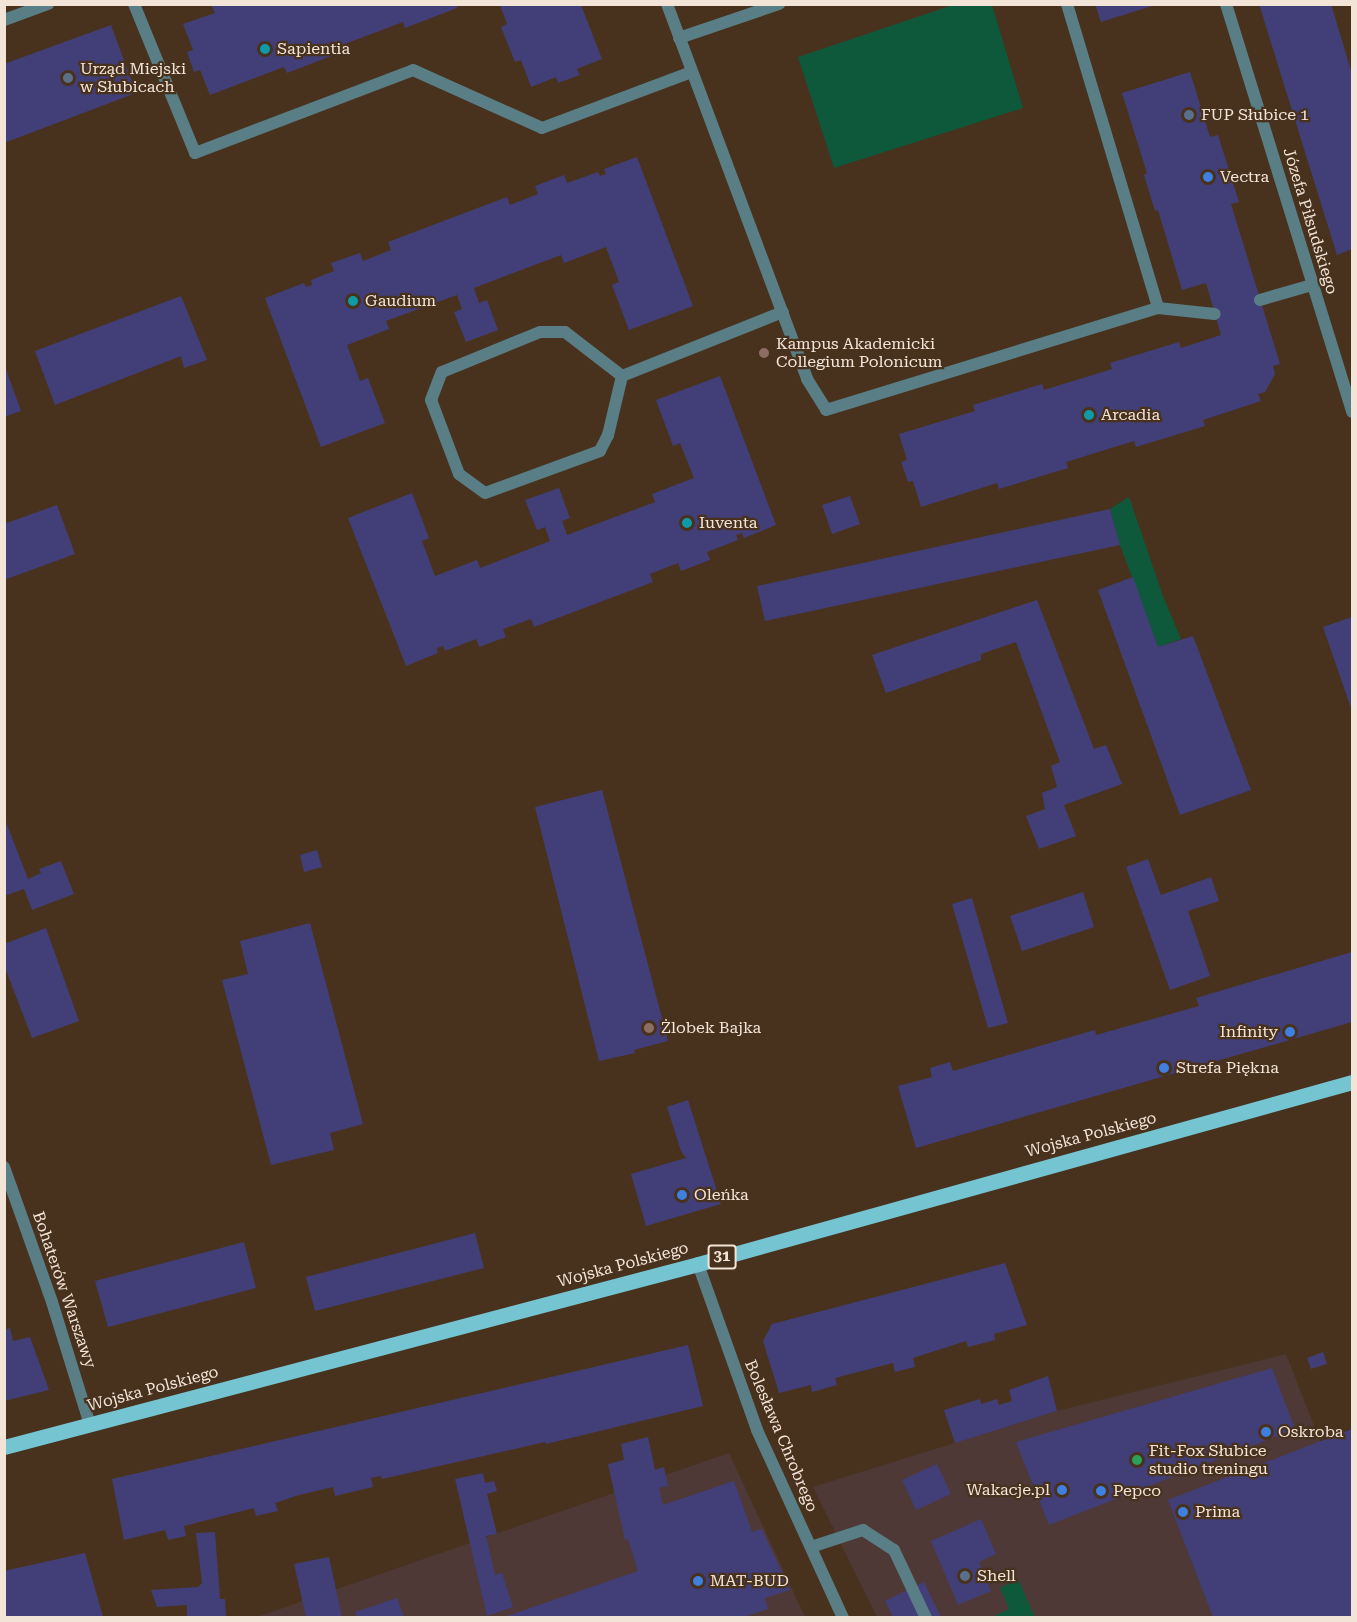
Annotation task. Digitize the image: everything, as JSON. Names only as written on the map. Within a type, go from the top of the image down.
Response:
[{"type":"main road","name":"Wojska Polskiego","points":[[4,1447],[698,1264],[1353,1082]]},
{"type":"street","points":[[4,20],[48,4]]},
{"type":"street","points":[[134,4],[195,153],[413,70],[542,128],[692,72]]},
{"type":"street","points":[[667,4],[807,379],[826,410],[1158,308],[1215,314]]},
{"type":"street","points":[[680,38],[779,4]]},
{"type":"street","points":[[1066,4],[1158,308]]},
{"type":"street","name":"Józefa Piłsudskiego","points":[[1226,4],[1353,412]]},
{"type":"street","points":[[1260,300],[1312,285]]},
{"type":"street","points":[[622,376],[783,312]]},
{"type":"street","points":[[540,332],[565,332],[622,376],[608,435],[600,451],[485,493],[459,474],[431,400],[442,372],[540,332]]},
{"type":"street","name":"Bohaterów Warszawy","points":[[4,1167],[52,1302],[90,1425]]},
{"type":"street","name":"Bolesława Chrobrego","points":[[698,1264],[757,1430],[843,1617]]},
{"type":"street","points":[[811,1547],[862,1530],[894,1550],[926,1617]]},
{"type":"shaded area","points":[[1286,1354],[1352,1523],[1352,1617],[877,1617],[813,1487],[1057,1411]]},
{"type":"shaded area","points":[[729,1453],[805,1617],[254,1618]]},
{"type":"green space","points":[[956,4],[992,5],[1023,108],[834,168],[798,57]]},
{"type":"green space","points":[[1129,497],[1163,596],[1181,639],[1158,647],[1120,545],[1110,509]]},
{"type":"green space","points":[[1018,1579],[1035,1617],[992,1617],[1009,1609],[1000,1588]]},
{"type":"building","name":"Sapientia","points":[[211,4],[456,4],[457,8],[405,28],[403,22],[337,47],[339,53],[287,73],[284,67],[210,95],[200,70],[194,72],[187,52],[193,50],[183,24],[215,13]]},
{"type":"building","points":[[1095,4],[1154,4],[1155,5],[1101,22]]},
{"type":"building","points":[[1259,4],[1331,4],[1352,74],[1352,249],[1337,255]]},
{"type":"building","points":[[500,5],[581,5],[602,59],[577,69],[580,75],[558,83],[556,77],[531,87],[521,60],[515,62],[501,27],[507,24]]},
{"type":"building","name":"Urząd Miejski w Słubicach","points":[[111,25],[136,93],[4,143],[4,64]]},
{"type":"building","name":"Arcadia","points":[[1190,72],[1210,137],[1218,135],[1239,202],[1231,204],[1280,364],[1273,366],[1275,374],[1265,392],[1258,394],[1261,401],[1203,420],[1205,426],[1136,447],[1134,441],[1066,462],[1068,468],[999,489],[997,483],[921,507],[913,481],[908,482],[901,462],[907,460],[899,434],[975,411],[973,405],[1042,384],[1044,390],[1112,369],[1110,363],[1179,342],[1181,348],[1221,335],[1206,283],[1182,290],[1158,210],[1155,211],[1144,175],[1147,173],[1122,93]]},
{"type":"building","name":"Gaudium","points":[[637,157],[693,306],[629,330],[612,285],[619,282],[606,247],[564,263],[561,255],[474,288],[479,303],[487,300],[498,330],[466,342],[454,312],[462,309],[457,295],[386,321],[389,329],[347,345],[360,381],[368,378],[385,423],[321,447],[265,298],[304,283],[306,287],[312,285],[311,280],[334,271],[331,263],[360,253],[363,261],[391,250],[388,242],[507,197],[510,205],[538,194],[535,186],[564,175],[567,183],[598,172],[600,176],[606,174],[604,169]]},
{"type":"building","points":[[181,296],[207,360],[184,368],[181,356],[55,405],[35,351]]},
{"type":"building","points":[[4,364],[21,411],[4,417]]},
{"type":"building","name":"Iuventa","points":[[720,376],[776,525],[744,538],[742,533],[736,535],[738,540],[707,552],[710,560],[681,571],[678,563],[650,574],[653,582],[534,627],[531,619],[503,629],[506,637],[479,647],[476,639],[445,651],[443,646],[437,648],[438,653],[406,666],[348,518],[412,493],[429,538],[422,541],[435,576],[477,560],[480,568],[550,541],[545,527],[537,530],[525,500],[559,488],[570,518],[562,521],[567,535],[655,502],[652,494],[694,478],[680,443],[673,446],[656,400]]},
{"type":"building","points":[[850,496],[860,524],[832,534],[822,505]]},
{"type":"building","points":[[57,505],[75,554],[4,580],[4,524]]},
{"type":"building","points":[[1110,509],[1120,545],[765,621],[757,586]]},
{"type":"building","points":[[1133,577],[1158,647],[1193,636],[1251,790],[1180,815],[1098,590]]},
{"type":"building","points":[[1037,600],[1094,749],[1106,745],[1122,784],[1064,805],[1076,836],[1039,849],[1026,816],[1045,809],[1042,793],[1057,787],[1051,766],[1060,762],[1016,642],[981,654],[981,660],[886,693],[872,655]]},
{"type":"building","points":[[1352,617],[1352,711],[1323,627]]},
{"type":"building","points":[[602,790],[668,1041],[634,1050],[635,1053],[599,1061],[535,807]]},
{"type":"building","points":[[4,817],[28,879],[41,873],[39,869],[61,861],[74,894],[32,910],[24,889],[4,896]]},
{"type":"building","points":[[317,850],[322,867],[304,872],[300,855]]},
{"type":"building","points":[[1148,859],[1161,895],[1211,877],[1219,901],[1188,911],[1210,976],[1170,990],[1126,867]]},
{"type":"building","points":[[1083,892],[1094,927],[1022,951],[1010,916]]},
{"type":"building","points":[[972,898],[1008,1023],[988,1028],[952,904]]},
{"type":"building","points":[[310,923],[363,1124],[330,1133],[334,1150],[271,1165],[222,980],[248,974],[240,941]]},
{"type":"building","points":[[46,928],[79,1021],[32,1038],[4,965],[4,944]]},
{"type":"building","points":[[1352,952],[1352,1022],[916,1148],[898,1086],[932,1077],[930,1068],[950,1062],[953,1071],[1095,1030],[1096,1035],[1199,1006],[1196,998]]},
{"type":"building","points":[[688,1100],[721,1204],[646,1226],[631,1174],[686,1158],[681,1151],[667,1107]]},
{"type":"building","points":[[475,1233],[484,1268],[315,1311],[306,1277]]},
{"type":"building","points":[[244,1242],[256,1288],[108,1327],[95,1281]]},
{"type":"building","points":[[1005,1263],[1027,1325],[994,1334],[995,1340],[968,1347],[966,1341],[913,1358],[915,1367],[895,1372],[893,1363],[835,1378],[837,1385],[812,1392],[811,1385],[779,1393],[763,1341],[772,1324]]},
{"type":"building","points":[[10,1328],[13,1341],[30,1337],[49,1390],[4,1401],[4,1330]]},
{"type":"building","points":[[688,1345],[703,1406],[546,1444],[545,1442],[382,1479],[381,1476],[371,1478],[373,1487],[335,1496],[333,1487],[299,1495],[275,1503],[278,1511],[256,1516],[254,1508],[184,1526],[186,1536],[168,1540],[165,1530],[124,1540],[112,1479]]},
{"type":"building","points":[[1323,1352],[1327,1364],[1311,1369],[1307,1358]]},
{"type":"building","points":[[1272,1368],[1295,1429],[1049,1525],[1016,1442]]},
{"type":"building","points":[[1048,1376],[1057,1411],[955,1443],[944,1410],[980,1399],[981,1404],[997,1399],[999,1405],[1012,1401],[1009,1390]]},
{"type":"building","points":[[1352,1429],[1352,1617],[1213,1617],[1168,1500]]},
{"type":"building","points":[[648,1437],[655,1470],[664,1467],[668,1486],[659,1488],[663,1505],[734,1481],[752,1532],[762,1529],[790,1590],[765,1598],[768,1609],[744,1617],[504,1617],[638,1571],[628,1539],[625,1540],[608,1464],[624,1460],[621,1444]]},
{"type":"building","points":[[937,1464],[951,1494],[916,1510],[902,1480]]},
{"type":"building","points":[[483,1473],[485,1483],[494,1481],[497,1491],[487,1494],[497,1534],[486,1536],[495,1575],[502,1573],[513,1607],[487,1616],[455,1479]]},
{"type":"building","name":"Shell","points":[[981,1519],[996,1554],[979,1562],[991,1591],[958,1605],[931,1541]]},
{"type":"building","points":[[215,1532],[220,1599],[225,1599],[226,1617],[187,1617],[187,1605],[157,1607],[151,1590],[198,1587],[202,1583],[196,1533]]},
{"type":"building","points":[[85,1553],[103,1617],[4,1617],[4,1571]]},
{"type":"building","points":[[329,1557],[342,1617],[306,1617],[294,1564]]},
{"type":"building","points":[[924,1582],[941,1617],[893,1617],[885,1601]]},
{"type":"building","points":[[397,1598],[404,1617],[357,1617],[355,1612]]},
{"type":"place","name":"Sapientia","points":[[265,49]]},
{"type":"place","name":"Urząd Miejski w Słubicach","points":[[68,78]]},
{"type":"place","name":"FUP Słubice 1","points":[[1189,115]]},
{"type":"place","name":"Vectra","points":[[1208,177]]},
{"type":"place","name":"Gaudium","points":[[353,301]]},
{"type":"place","name":"Kampus Akademicki Collegium Polonicum","points":[[764,353]]},
{"type":"place","name":"Arcadia","points":[[1089,415]]},
{"type":"place","name":"Iuventa","points":[[687,523]]},
{"type":"place","name":"Żlobek Bajka","points":[[649,1028]]},
{"type":"place","name":"Infinity","points":[[1290,1032]]},
{"type":"place","name":"Strefa Piękna","points":[[1164,1068]]},
{"type":"place","name":"Oleńka","points":[[682,1195]]},
{"type":"place","name":"Oskroba","points":[[1266,1432]]},
{"type":"place","name":"Fit-Fox Słubice studio treningu","points":[[1137,1460]]},
{"type":"place","name":"Wakacje.pl","points":[[1062,1490]]},
{"type":"place","name":"Pepco","points":[[1101,1491]]},
{"type":"place","name":"Prima","points":[[1183,1512]]},
{"type":"place","name":"Shell","points":[[965,1576]]},
{"type":"place","name":"MAT-BUD","points":[[698,1581]]}]
